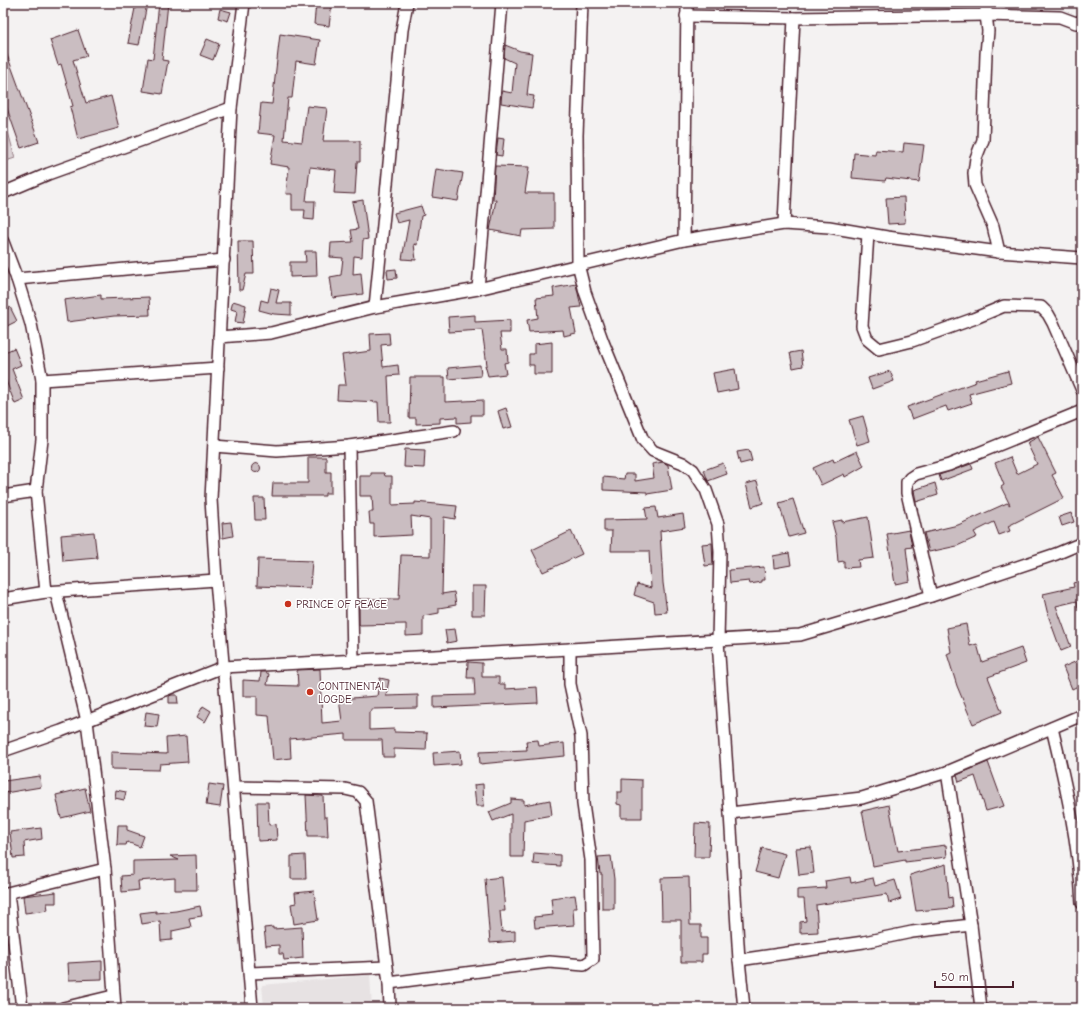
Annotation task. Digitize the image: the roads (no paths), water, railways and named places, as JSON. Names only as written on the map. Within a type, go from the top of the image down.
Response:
[{"type":"street","points":[[244,3],[231,108],[211,499],[223,667],[252,1008]]},
{"type":"street","points":[[375,307],[402,30],[407,3]]},
{"type":"street","points":[[478,289],[502,3]]},
{"type":"street","points":[[582,3],[577,135],[578,264],[585,292],[603,342],[643,440],[653,450],[683,463],[692,470],[706,490],[718,524],[720,552],[718,641],[739,960],[744,1008]]},
{"type":"street","points":[[684,240],[687,3]]},
{"type":"street","points":[[986,3],[988,31],[983,140],[974,173],[975,185],[993,226],[999,252]]},
{"type":"street","points":[[686,16],[794,18],[986,15],[1060,17],[1076,22],[1082,21]]},
{"type":"street","points":[[784,224],[794,18]]},
{"type":"street","points":[[3,193],[48,174],[231,108]]},
{"type":"street","points":[[220,337],[271,332],[375,307],[478,289],[684,240],[784,224],[829,228],[999,252],[1082,258]]},
{"type":"street","points":[[868,234],[862,326],[867,339],[879,348],[918,338],[973,319],[1004,306],[1041,307],[1048,314],[1053,323],[1082,390]]},
{"type":"street","points":[[3,242],[18,279],[31,324],[42,380],[42,440],[36,491],[51,592],[87,721],[104,869],[115,1008]]},
{"type":"street","points":[[18,279],[224,260]]},
{"type":"street","points":[[42,380],[218,368]]},
{"type":"street","points":[[931,596],[907,493],[907,482],[910,478],[916,474],[949,465],[1082,411]]},
{"type":"street","points":[[214,446],[277,451],[349,446],[454,432]]},
{"type":"street","points":[[349,446],[353,660]]},
{"type":"street","points":[[3,496],[36,491]]},
{"type":"street","points":[[3,751],[87,721],[223,667],[718,641],[800,635],[931,596],[1082,544]]},
{"type":"street","points":[[3,599],[51,592],[216,580]]},
{"type":"street","points":[[388,983],[549,962],[584,965],[593,958],[591,860],[583,804],[581,736],[570,684],[570,649]]},
{"type":"street","points":[[730,813],[862,798],[947,772],[1082,715]]},
{"type":"street","points":[[1052,728],[1069,798],[1081,878],[1082,903]]},
{"type":"street","points":[[947,772],[971,925],[981,1008]]},
{"type":"street","points":[[234,787],[345,789],[358,792],[366,801],[390,1008]]},
{"type":"street","points":[[22,1008],[6,893],[104,869]]},
{"type":"street","points":[[739,960],[864,942],[912,932],[971,925]]},
{"type":"street","points":[[250,973],[386,967]]},
{"type":"street","points":[[63,1008],[113,996]]},
{"type":"place","name":"PRINCE OF PEACE","points":[[288,604]]},
{"type":"place","name":"CONTINENTAL LOGDE","points":[[310,692]]}]
